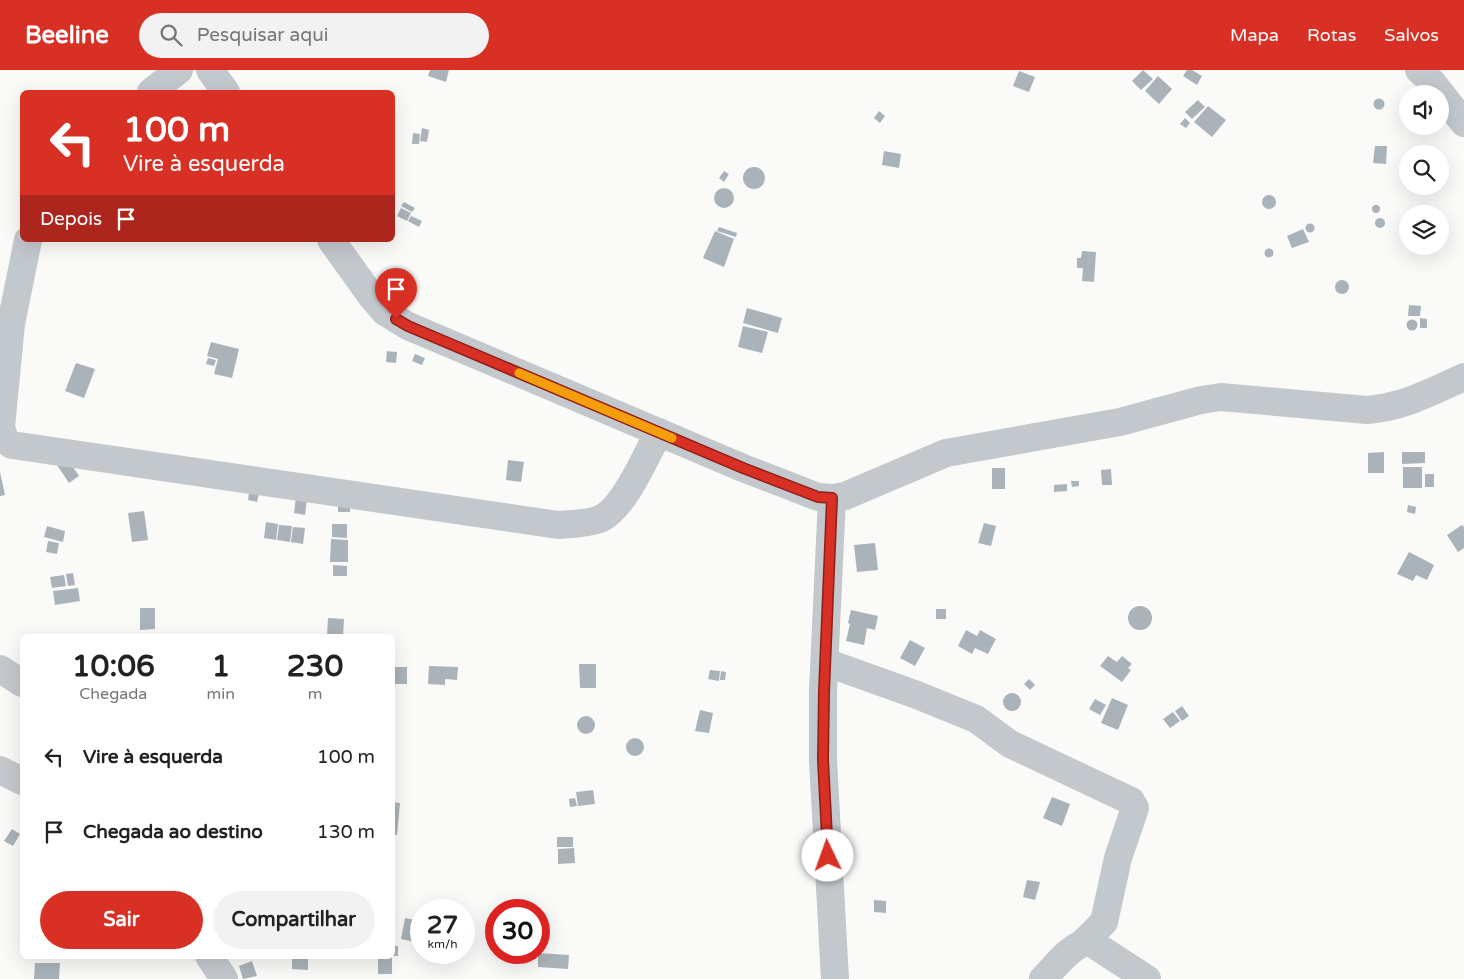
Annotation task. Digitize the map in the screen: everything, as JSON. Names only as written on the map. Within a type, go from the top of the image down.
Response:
[{"type":"street","points":[[153,90],[179,70]]},
{"type":"street","points":[[210,70],[225,90]]},
{"type":"street","points":[[1419,70],[1431,81],[1464,122]]},
{"type":"street","points":[[28,242],[10,324],[1,427],[5,440],[12,445],[558,525],[586,523],[602,518],[622,501],[658,432]]},
{"type":"street","points":[[332,242],[384,312],[408,326],[751,471],[818,497],[832,498],[845,496],[946,453],[1120,422],[1200,400],[1221,397],[1367,410],[1388,408],[1418,399],[1464,377]]},
{"type":"street","points":[[832,498],[823,760],[835,979]]},
{"type":"street","points":[[825,662],[917,695],[976,719],[1010,744],[1131,801],[1135,808],[1118,858],[1104,922],[1084,942]]},
{"type":"street","points":[[0,669],[20,682]]},
{"type":"street","points":[[0,770],[20,780]]},
{"type":"street","points":[[1043,979],[1076,945],[1084,942],[1090,942],[1147,979]]},
{"type":"street","points":[[211,959],[224,979]]},
{"type":"building","points":[[430,70],[449,70],[446,82],[428,76]]},
{"type":"building","points":[[1143,70],[1153,79],[1141,90],[1132,81]]},
{"type":"building","points":[[1187,70],[1192,70],[1202,76],[1197,85],[1183,76]]},
{"type":"building","points":[[1019,71],[1035,77],[1029,92],[1013,86]]},
{"type":"building","points":[[1158,76],[1172,89],[1159,104],[1145,91]]},
{"type":"building","points":[[1377,99],[1381,99],[1384,104],[1383,108],[1377,109],[1374,106],[1374,102]]},
{"type":"building","points":[[1198,100],[1205,107],[1192,119],[1185,112]]},
{"type":"building","points":[[1208,106],[1226,120],[1212,137],[1194,122]]},
{"type":"building","points":[[879,111],[885,116],[880,123],[874,118]]},
{"type":"building","points":[[1185,118],[1190,123],[1186,128],[1180,124]]},
{"type":"building","points":[[422,128],[429,130],[427,142],[420,141]]},
{"type":"building","points":[[413,133],[420,134],[419,144],[412,144]]},
{"type":"building","points":[[1375,146],[1387,146],[1386,164],[1373,163]]},
{"type":"building","points":[[884,151],[901,154],[899,168],[882,165]]},
{"type":"building","points":[[750,167],[758,167],[765,174],[765,182],[758,189],[750,189],[743,182],[743,174]]},
{"type":"building","points":[[724,171],[729,174],[724,182],[719,178]]},
{"type":"building","points":[[724,188],[731,191],[734,198],[731,205],[724,208],[717,205],[714,198],[717,191]]},
{"type":"building","points":[[1269,195],[1274,197],[1276,202],[1274,207],[1269,209],[1264,207],[1262,202],[1264,197]]},
{"type":"building","points":[[404,202],[415,208],[412,212],[401,206]]},
{"type":"building","points":[[1376,205],[1380,209],[1376,213],[1372,209]]},
{"type":"building","points":[[401,208],[411,213],[407,221],[397,216]]},
{"type":"building","points":[[411,216],[422,221],[419,227],[408,221]]},
{"type":"building","points":[[1378,218],[1382,218],[1385,223],[1384,227],[1378,228],[1375,225],[1375,221]]},
{"type":"building","points":[[1310,224],[1314,228],[1310,232],[1306,228]]},
{"type":"building","points":[[719,227],[737,233],[736,237],[717,231]]},
{"type":"building","points":[[1303,229],[1309,242],[1292,248],[1287,236]]},
{"type":"building","points":[[715,231],[734,239],[724,267],[703,258]]},
{"type":"building","points":[[1269,248],[1274,253],[1269,258],[1264,253]]},
{"type":"building","points":[[1082,251],[1096,252],[1094,282],[1082,281],[1083,268],[1077,268],[1077,258],[1081,258]]},
{"type":"building","points":[[1342,280],[1347,282],[1349,287],[1347,292],[1342,294],[1337,292],[1335,287],[1337,282]]},
{"type":"building","points":[[1409,305],[1421,306],[1420,316],[1408,316]]},
{"type":"building","points":[[747,308],[782,318],[778,333],[743,323]]},
{"type":"building","points":[[1420,318],[1427,319],[1427,328],[1420,328]]},
{"type":"building","points":[[1410,320],[1414,320],[1417,325],[1416,329],[1410,330],[1407,327],[1407,323]]},
{"type":"building","points":[[743,326],[768,332],[762,353],[738,347]]},
{"type":"building","points":[[211,342],[239,349],[232,378],[214,374],[218,359],[207,356]]},
{"type":"building","points":[[387,351],[397,352],[396,363],[386,362]]},
{"type":"building","points":[[415,354],[425,358],[422,365],[412,361]]},
{"type":"building","points":[[208,358],[216,360],[214,366],[206,364]]},
{"type":"building","points":[[76,363],[95,369],[84,398],[65,391]]},
{"type":"building","points":[[1384,452],[1384,473],[1368,473],[1368,453]]},
{"type":"building","points":[[1402,452],[1425,452],[1425,463],[1402,464]]},
{"type":"building","points":[[67,458],[79,476],[69,483],[57,465]]},
{"type":"building","points":[[508,460],[524,462],[521,482],[506,480]]},
{"type":"building","points":[[1403,467],[1422,467],[1422,488],[1403,488]]},
{"type":"building","points":[[992,468],[1005,468],[1005,489],[992,489]]},
{"type":"building","points":[[1111,469],[1112,485],[1102,485],[1101,470]]},
{"type":"building","points":[[0,472],[5,495],[0,496]]},
{"type":"building","points":[[1425,474],[1434,474],[1434,487],[1425,487]]},
{"type":"building","points":[[1071,481],[1079,481],[1079,486],[1072,487]]},
{"type":"building","points":[[1067,484],[1067,491],[1054,492],[1054,485]]},
{"type":"building","points":[[250,486],[260,488],[257,502],[248,500]]},
{"type":"building","points":[[296,497],[307,498],[305,515],[294,513]]},
{"type":"building","points":[[338,502],[350,502],[350,512],[338,512]]},
{"type":"building","points":[[1408,505],[1416,507],[1415,514],[1407,512]]},
{"type":"building","points":[[144,511],[148,540],[132,542],[128,513]]},
{"type":"building","points":[[266,522],[278,524],[276,540],[264,538]]},
{"type":"building","points":[[984,523],[996,526],[991,546],[978,543]]},
{"type":"building","points":[[332,524],[347,524],[347,538],[332,537]]},
{"type":"building","points":[[279,525],[292,526],[290,542],[277,540]]},
{"type":"building","points":[[1462,525],[1464,527],[1464,548],[1458,552],[1447,535]]},
{"type":"building","points":[[47,526],[65,531],[63,542],[44,537]]},
{"type":"building","points":[[293,527],[305,528],[303,544],[291,542]]},
{"type":"building","points":[[331,539],[348,540],[348,562],[330,562]]},
{"type":"building","points":[[48,541],[59,543],[57,554],[46,552]]},
{"type":"building","points":[[875,543],[878,570],[857,572],[854,545]]},
{"type":"building","points":[[1409,552],[1434,565],[1427,580],[1416,575],[1413,581],[1397,574]]},
{"type":"building","points":[[333,565],[347,566],[347,576],[333,576]]},
{"type":"building","points":[[73,573],[75,585],[68,586],[66,574]]},
{"type":"building","points":[[64,575],[66,586],[52,588],[50,577]]},
{"type":"building","points":[[78,588],[80,601],[55,605],[53,591]]},
{"type":"building","points":[[1140,606],[1145,607],[1151,613],[1151,623],[1145,629],[1140,630],[1135,629],[1129,623],[1128,618],[1129,613],[1135,607]]},
{"type":"building","points":[[140,608],[155,608],[155,629],[140,630]]},
{"type":"building","points":[[936,609],[946,609],[946,619],[936,619]]},
{"type":"building","points":[[851,610],[878,616],[875,630],[867,628],[864,645],[846,641]]},
{"type":"building","points":[[328,618],[344,619],[343,634],[327,634]]},
{"type":"building","points":[[966,630],[977,636],[980,630],[996,639],[988,654],[975,648],[972,654],[958,646]]},
{"type":"building","points":[[910,640],[925,648],[915,666],[900,658]]},
{"type":"building","points":[[1108,656],[1117,662],[1122,656],[1132,664],[1128,668],[1131,670],[1122,682],[1100,666]]},
{"type":"building","points":[[579,664],[596,664],[596,688],[580,688]]},
{"type":"building","points":[[429,666],[458,667],[457,680],[445,679],[445,685],[428,684]]},
{"type":"building","points":[[395,667],[407,667],[407,684],[395,684]]},
{"type":"building","points":[[710,670],[720,671],[719,681],[708,679]]},
{"type":"building","points":[[721,671],[726,672],[725,680],[720,680]]},
{"type":"building","points":[[1029,679],[1035,685],[1030,690],[1024,684]]},
{"type":"building","points":[[1008,693],[1016,693],[1021,698],[1019,709],[1008,711],[1003,706],[1003,698]]},
{"type":"building","points":[[1112,698],[1128,705],[1118,730],[1101,723]]},
{"type":"building","points":[[1095,699],[1106,705],[1100,715],[1089,709]]},
{"type":"building","points":[[1182,706],[1189,716],[1182,721],[1175,711]]},
{"type":"building","points":[[700,710],[713,713],[709,733],[695,731]]},
{"type":"building","points":[[1173,712],[1180,721],[1170,728],[1163,719]]},
{"type":"building","points":[[586,716],[592,719],[595,725],[592,731],[586,734],[580,731],[577,725],[580,719]]},
{"type":"building","points":[[635,738],[642,740],[644,747],[642,754],[635,756],[628,754],[626,747],[628,740]]},
{"type":"building","points":[[593,790],[595,804],[578,806],[576,792]]},
{"type":"building","points":[[1052,797],[1070,804],[1062,826],[1043,818]]},
{"type":"building","points":[[575,798],[577,806],[570,807],[569,799]]},
{"type":"building","points":[[395,802],[400,803],[397,835],[395,835]]},
{"type":"building","points":[[12,829],[20,834],[13,846],[4,841]]},
{"type":"building","points":[[557,837],[573,837],[573,847],[557,847]]},
{"type":"building","points":[[574,848],[575,863],[558,864],[558,849]]},
{"type":"building","points":[[1027,880],[1040,882],[1035,900],[1023,897]]},
{"type":"building","points":[[874,900],[886,901],[886,913],[874,912]]},
{"type":"building","points":[[405,918],[410,919],[410,941],[401,939]]},
{"type":"building","points":[[395,946],[398,946],[398,956],[395,956]]},
{"type":"building","points":[[550,954],[569,955],[568,969],[538,967],[538,964],[550,964]]},
{"type":"building","points":[[292,959],[308,959],[308,970],[292,969]]},
{"type":"building","points":[[378,959],[392,959],[392,974],[378,974]]},
{"type":"building","points":[[252,961],[257,976],[243,979],[239,966]]},
{"type":"building","points":[[35,963],[60,963],[59,979],[34,979]]},
{"type":"slow traffic","points":[[519,373],[672,438]]},
{"type":"route","points":[[396,319],[408,326],[743,468],[818,497],[832,498],[823,760],[828,856]]}]
